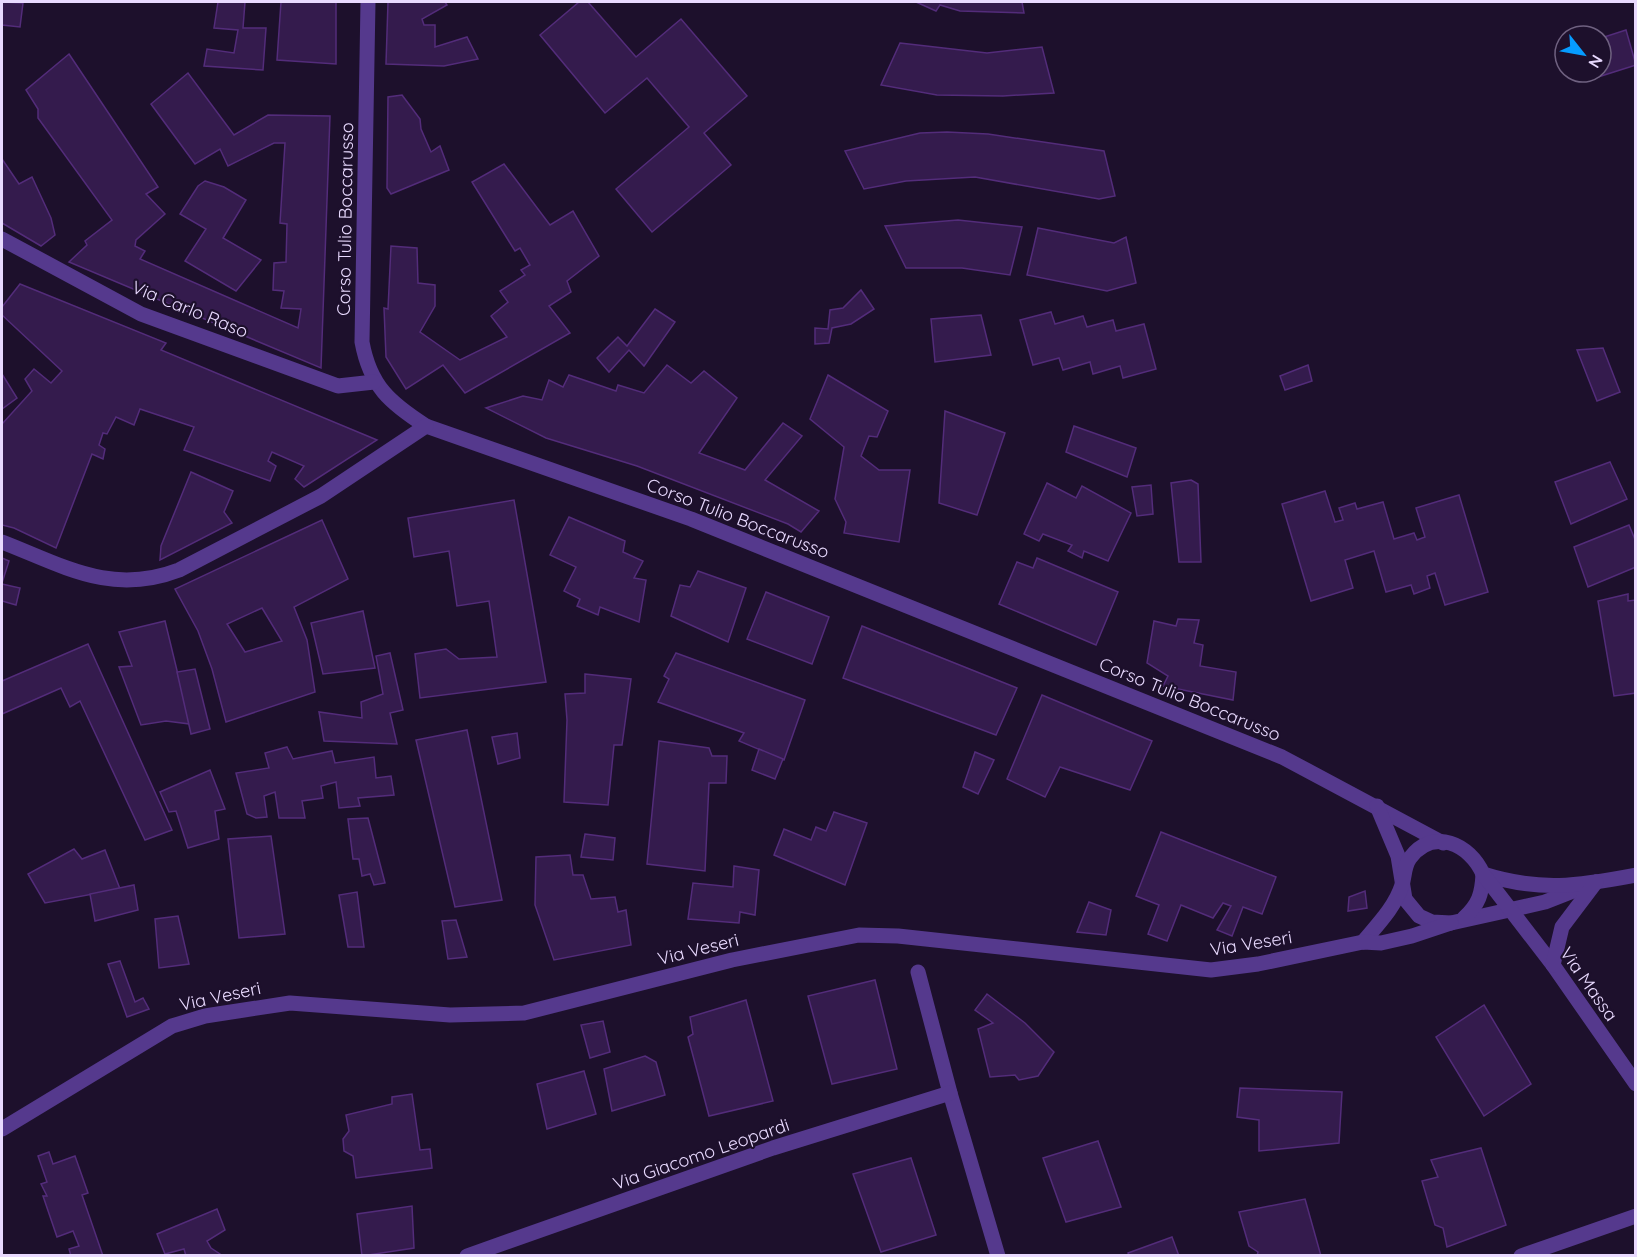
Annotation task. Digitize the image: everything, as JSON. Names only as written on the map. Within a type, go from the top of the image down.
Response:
[{"type":"street","name":"Corso Tulio Boccarusso","points":[[368,2],[362,342],[374,382],[406,413],[426,426],[691,519],[966,628],[1282,758],[1377,806],[1443,843]]},
{"type":"street","name":"Via Carlo Raso","points":[[2,239],[141,314],[338,386],[374,382]]},
{"type":"street","points":[[2,542],[96,579],[129,582],[156,579],[179,570],[321,496],[426,426]]},
{"type":"street","points":[[1363,942],[1388,912],[1402,885],[1405,867],[1410,858],[1421,848],[1443,843],[1468,850],[1477,860],[1483,874],[1482,894],[1475,908],[1457,920],[1432,922],[1419,916],[1405,899],[1402,885],[1398,856],[1377,806]]},
{"type":"street","points":[[1483,874],[1529,886],[1596,882],[1635,875]]},
{"type":"street","name":"Via Massa","points":[[1483,874],[1553,965],[1635,1084]]},
{"type":"street","points":[[1508,908],[1545,902],[1596,882]]},
{"type":"street","points":[[1553,965],[1562,927],[1596,882]]},
{"type":"street","name":"Via Veseri","points":[[2,1129],[172,1026],[205,1016],[290,1003],[450,1014],[524,1013],[732,960],[859,935],[898,936],[1211,970],[1258,964],[1363,942],[1381,943],[1412,936],[1457,920],[1508,908]]},
{"type":"street","points":[[918,972],[950,1093],[998,1256]]},
{"type":"street","name":"Via Giacomo Leopardi","points":[[467,1256],[773,1148],[950,1093]]},
{"type":"street","points":[[1521,1256],[1635,1216]]},
{"type":"building","points":[[2,2],[23,3],[20,27],[2,25]]},
{"type":"building","points":[[218,2],[245,2],[243,28],[266,28],[263,70],[204,66],[207,49],[234,53],[238,30],[214,28]]},
{"type":"building","points":[[281,2],[336,2],[336,64],[277,60]]},
{"type":"building","points":[[388,2],[445,2],[447,5],[422,19],[424,25],[435,25],[435,47],[467,37],[478,59],[444,66],[386,64]]},
{"type":"building","points":[[579,2],[588,2],[636,57],[681,19],[747,96],[704,133],[731,165],[652,232],[616,189],[689,127],[647,78],[605,113],[540,35]]},
{"type":"building","points":[[916,2],[1022,2],[1024,13],[960,11],[940,5],[936,11]]},
{"type":"building","points":[[1626,30],[1636,65],[1613,72],[1613,34]]},
{"type":"building","points":[[900,43],[987,53],[1042,47],[1054,93],[1003,96],[937,95],[881,85]]},
{"type":"building","points":[[69,54],[158,187],[146,194],[165,214],[136,240],[135,246],[145,251],[140,259],[298,328],[301,309],[281,308],[284,291],[273,290],[274,263],[286,262],[287,224],[280,223],[285,143],[274,143],[228,166],[220,149],[195,164],[151,104],[188,73],[234,135],[268,115],[330,116],[321,368],[69,262],[87,245],[85,241],[112,220],[38,118],[38,109],[26,90]]},
{"type":"building","points":[[402,95],[420,119],[421,129],[431,152],[440,146],[449,170],[391,194],[387,188],[388,97]]},
{"type":"building","points":[[920,133],[988,134],[1104,151],[1115,196],[1099,199],[975,177],[906,181],[864,189],[845,151]]},
{"type":"building","points":[[2,159],[19,184],[32,177],[51,218],[55,235],[41,246],[2,223]]},
{"type":"building","points":[[504,164],[550,225],[573,211],[599,256],[567,281],[571,292],[549,306],[570,333],[465,393],[443,365],[406,389],[386,357],[384,308],[388,309],[391,246],[417,248],[418,283],[435,285],[435,306],[420,332],[460,360],[507,337],[491,316],[508,302],[500,291],[525,275],[521,270],[530,265],[520,248],[515,251],[472,182]]},
{"type":"building","points":[[205,181],[224,187],[246,200],[223,238],[261,260],[236,291],[185,261],[206,229],[180,214],[198,186]]},
{"type":"building","points":[[958,220],[1022,227],[1010,275],[962,268],[906,268],[885,226]]},
{"type":"building","points":[[1038,228],[1114,243],[1126,237],[1136,283],[1107,291],[1027,275]]},
{"type":"building","points":[[20,284],[166,343],[161,350],[377,440],[304,487],[295,479],[304,466],[272,452],[268,461],[276,466],[270,481],[184,450],[194,427],[140,409],[134,425],[116,417],[107,434],[103,433],[99,445],[105,449],[103,459],[92,454],[56,548],[14,528],[2,525],[2,424],[32,391],[25,379],[34,369],[51,383],[62,371],[2,315],[2,307]]},
{"type":"building","points":[[861,290],[874,309],[851,324],[832,328],[829,343],[815,344],[815,328],[828,329],[830,310],[843,308]]},
{"type":"building","points":[[655,309],[675,322],[644,366],[629,350],[609,372],[597,358],[618,337],[627,346]]},
{"type":"building","points":[[1051,312],[1055,324],[1083,316],[1087,327],[1113,320],[1116,331],[1144,324],[1156,369],[1123,378],[1120,366],[1093,374],[1090,362],[1063,370],[1059,358],[1033,365],[1020,320]]},
{"type":"building","points":[[981,315],[991,355],[935,362],[931,319]]},
{"type":"building","points":[[1603,348],[1620,392],[1597,401],[1577,350]]},
{"type":"building","points":[[667,365],[691,383],[704,371],[737,398],[699,453],[745,470],[783,423],[802,436],[765,480],[819,511],[801,532],[788,524],[637,466],[546,438],[486,408],[523,396],[542,400],[549,380],[563,387],[569,375],[616,391],[618,385],[644,393]]},
{"type":"building","points":[[1308,365],[1312,381],[1285,390],[1280,376]]},
{"type":"building","points":[[2,374],[17,398],[2,409]]},
{"type":"building","points":[[828,375],[888,411],[877,437],[869,436],[861,456],[879,470],[910,470],[899,542],[844,533],[846,522],[835,499],[844,447],[810,419]]},
{"type":"building","points":[[945,411],[1005,433],[977,515],[939,503]]},
{"type":"building","points":[[1074,426],[1136,448],[1127,477],[1066,452]]},
{"type":"building","points":[[1610,462],[1627,499],[1571,524],[1555,482]]},
{"type":"building","points":[[191,472],[233,491],[224,512],[232,523],[160,560],[161,546]]},
{"type":"building","points":[[1191,480],[1198,484],[1201,562],[1179,562],[1171,483]]},
{"type":"building","points":[[1047,483],[1076,498],[1082,486],[1131,513],[1108,561],[1084,551],[1082,558],[1068,551],[1072,545],[1043,534],[1039,541],[1024,534]]},
{"type":"building","points":[[1151,485],[1153,514],[1137,516],[1132,487]]},
{"type":"building","points":[[1325,491],[1335,522],[1343,520],[1339,508],[1355,503],[1357,509],[1383,502],[1394,539],[1414,533],[1417,540],[1425,537],[1416,508],[1459,495],[1488,592],[1445,605],[1435,573],[1427,576],[1430,588],[1414,594],[1411,585],[1386,592],[1374,551],[1345,560],[1353,588],[1311,601],[1282,504]]},
{"type":"building","points":[[514,500],[546,682],[420,698],[415,654],[446,649],[459,659],[497,657],[489,601],[457,606],[449,551],[414,557],[408,518]]},
{"type":"building","points":[[569,517],[625,541],[623,552],[643,561],[634,578],[646,580],[639,622],[600,607],[598,615],[577,606],[580,599],[564,591],[576,567],[550,555]]},
{"type":"building","points":[[322,520],[348,579],[294,607],[307,640],[315,692],[226,722],[212,669],[198,631],[175,589]],"holes":[[[262,608],[282,641],[245,652],[227,624]]]},
{"type":"building","points":[[1629,525],[1636,542],[1636,567],[1588,587],[1574,547]]},
{"type":"building","points":[[2,558],[9,561],[2,583]]},
{"type":"building","points":[[1037,558],[1118,592],[1096,645],[999,604],[1017,562],[1033,568]]},
{"type":"building","points":[[698,571],[746,588],[728,642],[671,616],[680,585],[690,587]]},
{"type":"building","points":[[2,584],[20,588],[16,605],[2,601]]},
{"type":"building","points":[[766,592],[829,617],[812,664],[747,639]]},
{"type":"building","points":[[1628,594],[1628,601],[1636,600],[1636,693],[1614,696],[1598,601]]},
{"type":"building","points":[[363,611],[375,668],[323,674],[311,623]]},
{"type":"building","points":[[1178,619],[1199,620],[1194,643],[1203,645],[1200,666],[1236,672],[1233,700],[1163,686],[1168,676],[1147,663],[1154,621],[1176,626]]},
{"type":"building","points":[[165,621],[190,724],[166,721],[141,725],[119,667],[132,666],[119,632]]},
{"type":"building","points":[[862,626],[1017,688],[996,735],[843,678]]},
{"type":"building","points":[[88,644],[172,830],[145,840],[80,701],[70,707],[61,688],[2,714],[2,681]]},
{"type":"building","points":[[390,653],[403,710],[390,713],[397,744],[324,741],[319,712],[362,718],[361,702],[383,694],[376,656]]},
{"type":"building","points":[[676,653],[805,700],[784,760],[739,741],[744,733],[658,702],[669,679],[664,676]]},
{"type":"building","points":[[195,669],[210,729],[191,734],[177,672]]},
{"type":"building","points":[[585,674],[631,679],[622,745],[614,745],[608,805],[564,802],[567,720],[565,694],[585,693]]},
{"type":"building","points":[[1042,695],[1152,741],[1130,790],[1060,767],[1045,797],[1007,779]]},
{"type":"building","points":[[467,730],[502,900],[455,907],[416,740]]},
{"type":"building","points":[[517,733],[520,758],[498,764],[492,737]]},
{"type":"building","points":[[659,741],[709,748],[712,756],[727,756],[726,783],[709,783],[705,871],[647,864]]},
{"type":"building","points":[[287,747],[293,759],[332,751],[335,763],[374,757],[376,778],[391,776],[394,795],[358,798],[360,806],[339,808],[336,782],[321,786],[323,798],[302,801],[305,818],[279,818],[275,792],[264,796],[267,817],[256,818],[247,814],[236,773],[269,768],[265,753]]},
{"type":"building","points":[[759,749],[783,759],[775,779],[752,770]]},
{"type":"building","points":[[975,752],[994,760],[978,794],[963,787]]},
{"type":"building","points":[[210,770],[225,809],[215,811],[219,839],[188,848],[176,811],[169,812],[160,792]]},
{"type":"building","points":[[834,812],[867,823],[845,885],[774,855],[784,829],[811,840],[816,827],[826,831]]},
{"type":"building","points":[[368,818],[385,883],[374,885],[370,874],[362,876],[359,859],[353,859],[348,819]]},
{"type":"building","points":[[1161,832],[1276,877],[1262,914],[1243,907],[1232,936],[1217,930],[1231,906],[1223,903],[1213,918],[1181,905],[1167,941],[1148,934],[1159,905],[1136,896]]},
{"type":"building","points":[[585,834],[615,838],[613,860],[581,857]]},
{"type":"building","points":[[271,836],[285,934],[239,938],[228,839]]},
{"type":"building","points":[[74,849],[82,859],[105,850],[120,889],[45,903],[28,874]]},
{"type":"building","points":[[570,855],[573,875],[583,875],[591,899],[615,897],[618,912],[626,910],[631,945],[554,960],[535,905],[536,857]]},
{"type":"building","points":[[734,866],[759,870],[755,915],[740,912],[739,923],[688,919],[693,883],[733,887]]},
{"type":"building","points":[[134,885],[138,910],[95,921],[90,894]]},
{"type":"building","points":[[1365,891],[1367,908],[1348,911],[1349,897]]},
{"type":"building","points":[[357,892],[364,947],[348,947],[339,895]]},
{"type":"building","points":[[1089,902],[1111,910],[1106,935],[1077,932]]},
{"type":"building","points":[[178,916],[189,964],[159,968],[155,919]]},
{"type":"building","points":[[456,920],[467,957],[448,959],[442,921]]},
{"type":"building","points":[[120,961],[135,1002],[143,998],[149,1009],[127,1017],[108,964]]},
{"type":"building","points":[[875,980],[897,1069],[832,1084],[808,996]]},
{"type":"building","points":[[987,994],[1025,1023],[1054,1052],[1038,1076],[1019,1080],[1015,1075],[990,1077],[978,1029],[993,1023],[975,1010]]},
{"type":"building","points":[[746,1000],[773,1101],[709,1116],[688,1037],[693,1034],[690,1017]]},
{"type":"building","points":[[1484,1005],[1531,1084],[1484,1116],[1436,1037]]},
{"type":"building","points":[[603,1021],[610,1052],[590,1058],[581,1025]]},
{"type":"building","points":[[645,1056],[656,1062],[665,1095],[612,1111],[604,1069]]},
{"type":"building","points":[[584,1071],[596,1114],[547,1129],[537,1084]]},
{"type":"building","points":[[1240,1088],[1342,1092],[1339,1143],[1259,1151],[1259,1120],[1237,1117]]},
{"type":"building","points":[[412,1094],[420,1150],[430,1149],[432,1168],[356,1178],[353,1156],[344,1151],[343,1139],[349,1131],[346,1115],[392,1104],[392,1097]]},
{"type":"building","points":[[1098,1141],[1121,1207],[1066,1222],[1043,1158]]},
{"type":"building","points":[[1481,1148],[1506,1225],[1447,1247],[1443,1228],[1435,1225],[1422,1181],[1438,1177],[1431,1160]]},
{"type":"building","points":[[49,1152],[53,1164],[75,1156],[88,1193],[82,1195],[103,1256],[71,1256],[69,1249],[79,1246],[73,1231],[57,1237],[43,1196],[47,1196],[41,1184],[47,1182],[38,1156]]},
{"type":"building","points":[[911,1158],[936,1235],[881,1252],[853,1174]]},
{"type":"building","points":[[1305,1199],[1321,1256],[1257,1256],[1258,1252],[1249,1246],[1239,1212]]},
{"type":"building","points":[[412,1206],[414,1248],[362,1256],[357,1214]]},
{"type":"building","points":[[217,1209],[225,1230],[207,1241],[211,1248],[223,1256],[186,1256],[184,1249],[165,1254],[157,1234]]},
{"type":"building","points":[[1172,1237],[1179,1256],[1129,1256],[1128,1253]]}]
